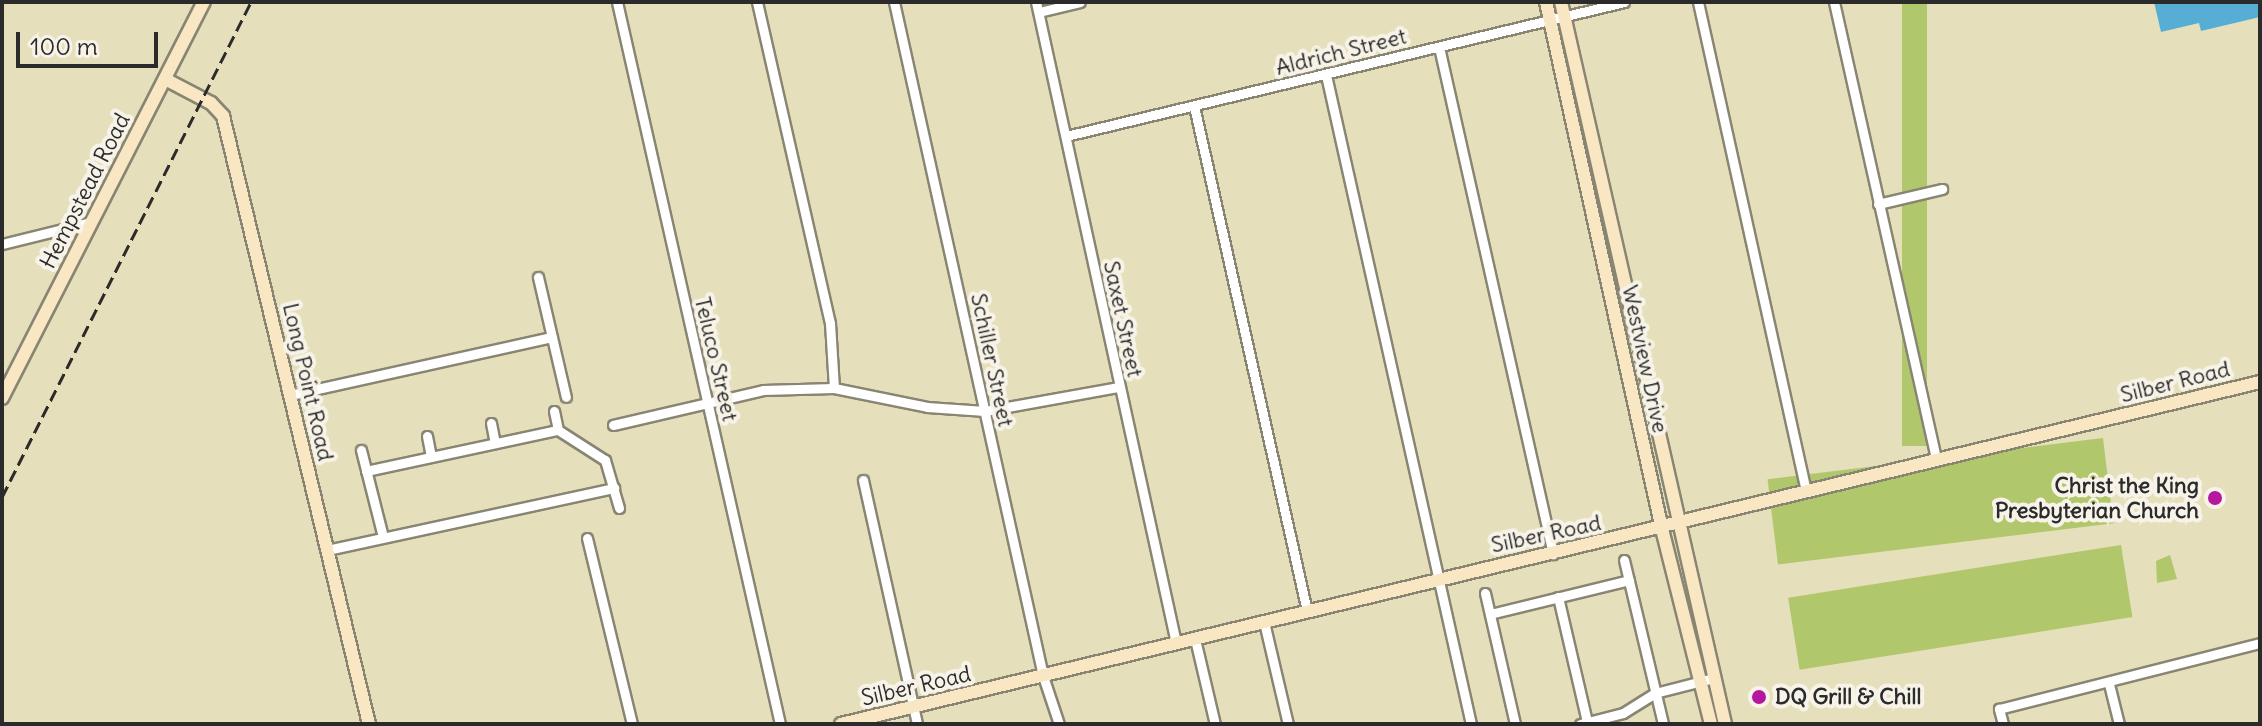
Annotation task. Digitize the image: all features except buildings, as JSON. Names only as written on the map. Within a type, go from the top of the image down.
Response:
[{"type":"main road","name":"Hempstead Road","points":[[2,398],[204,2]]},
{"type":"main road","name":"Westview Drive","points":[[1546,2],[1588,193],[1678,526],[1725,724]]},
{"type":"main road","name":"Westview Drive","points":[[1561,2],[1602,191],[1662,529],[1711,724]]},
{"type":"main road","name":"Long Point Road","points":[[165,79],[211,103],[223,116],[369,724]]},
{"type":"main road","points":[[1588,193],[1602,191]]},
{"type":"main road","name":"Silber Road","points":[[841,724],[1438,580],[1678,526],[1936,457],[2260,382]]},
{"type":"street","name":"Teluco Street","points":[[617,2],[780,724]]},
{"type":"street","points":[[757,2],[830,323],[834,388]]},
{"type":"street","name":"Schiller Street","points":[[894,2],[1043,676],[1059,724]]},
{"type":"street","points":[[1037,7],[1080,2]]},
{"type":"street","name":"Aldrich Street","points":[[1066,136],[1624,2]]},
{"type":"street","points":[[1698,2],[1806,491]]},
{"type":"street","points":[[1834,2],[1936,457]]},
{"type":"street","name":"Saxet Street","points":[[1037,7],[1176,643]]},
{"type":"street","points":[[1439,47],[1553,554]]},
{"type":"street","points":[[1326,75],[1471,724]]},
{"type":"street","points":[[1194,106],[1307,611]]},
{"type":"street","points":[[1878,204],[1942,189]]},
{"type":"street","points":[[2,244],[91,222]]},
{"type":"street","points":[[538,277],[566,397]]},
{"type":"street","points":[[290,395],[552,337]]},
{"type":"street","points":[[613,425],[763,390],[834,388],[927,407],[985,411],[1119,387]]},
{"type":"street","points":[[554,411],[558,430]]},
{"type":"street","points":[[491,423],[495,443]]},
{"type":"street","points":[[366,471],[558,430],[605,460],[619,508]]},
{"type":"street","points":[[427,436],[431,457]]},
{"type":"street","points":[[361,450],[383,537]]},
{"type":"street","points":[[863,480],[917,724]]},
{"type":"street","points":[[327,550],[614,488]]},
{"type":"street","points":[[587,538],[632,724]]},
{"type":"street","points":[[1624,560],[1663,724]]},
{"type":"street","points":[[1490,614],[1629,580]]},
{"type":"street","points":[[1485,593],[1515,724]]},
{"type":"street","points":[[1558,597],[1584,723],[1623,713],[1655,693],[1714,678]]},
{"type":"street","points":[[1264,622],[1288,724]]},
{"type":"street","points":[[1195,639],[1215,724]]},
{"type":"street","points":[[2003,724],[1999,709],[2109,684],[2260,643]]},
{"type":"street","points":[[2109,684],[2119,724]]},
{"type":"green space","points":[[1902,2],[1927,2],[1927,446],[1902,446]]},
{"type":"green space","points":[[2103,438],[2113,523],[1778,565],[1768,479]]},
{"type":"green space","points":[[2121,545],[2132,617],[1800,670],[1788,598]]},
{"type":"green space","points":[[2170,555],[2177,579],[2157,583],[2156,561]]},
{"type":"water","points":[[2154,2],[2260,2],[2260,17],[2201,31],[2199,23],[2161,32]]},
{"type":"railway","points":[[2,497],[251,2]]},
{"type":"place","name":"Christ the King Presbyterian Church","points":[[2215,498]]},
{"type":"place","name":"DQ Grill & Chill","points":[[1759,697]]}]
